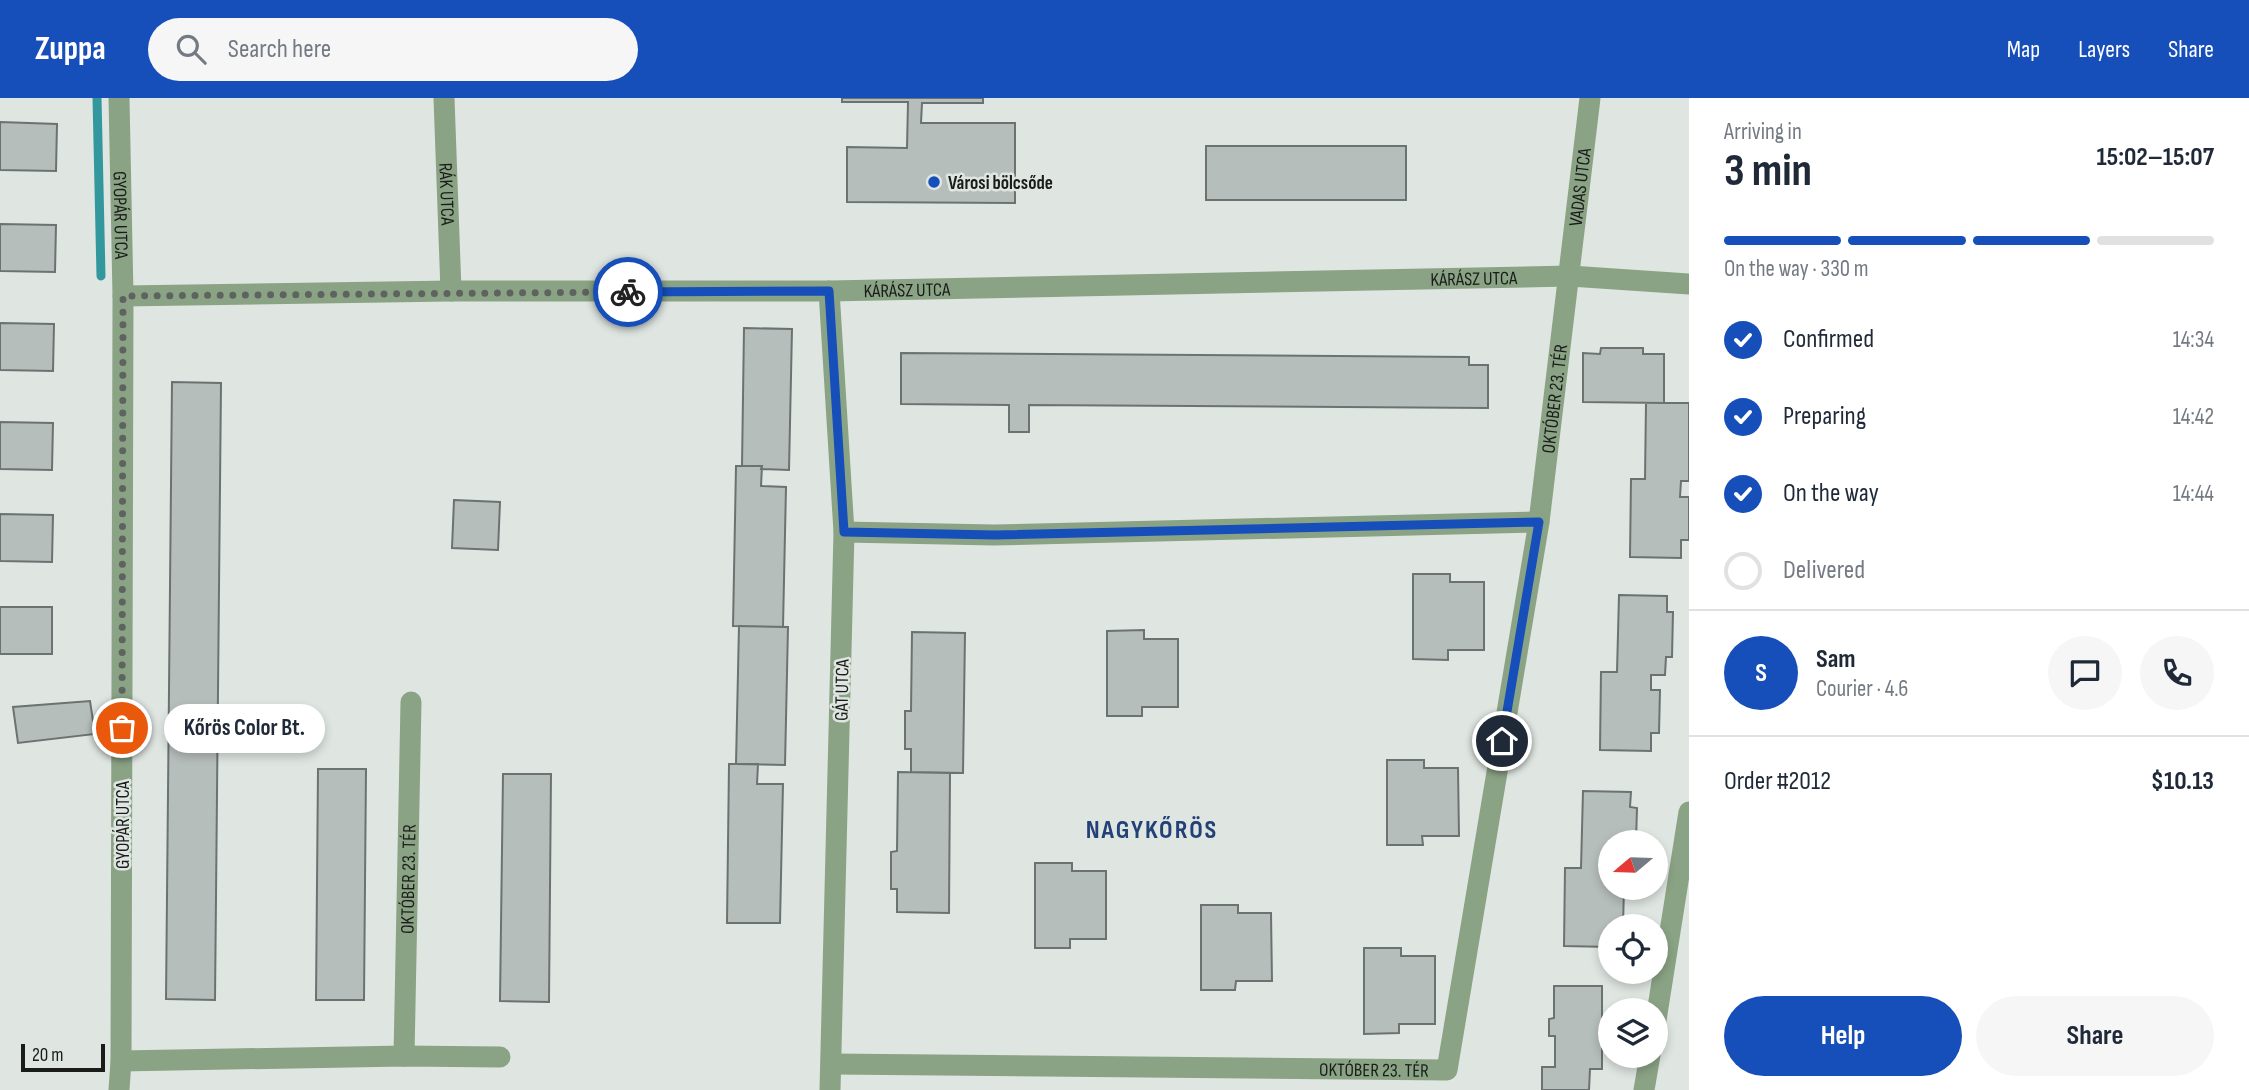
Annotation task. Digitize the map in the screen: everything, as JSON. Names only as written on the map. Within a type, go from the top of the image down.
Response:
[{"type":"street","name":"GYOPÁR UTCA","points":[[119,98],[123,296],[120,1090]]},
{"type":"street","name":"RÁK UTCA","points":[[444,98],[451,292]]},
{"type":"street","name":"VADAS UTCA","points":[[1570,276],[1590,98]]},
{"type":"street","name":"KÁRÁSZ UTCA","points":[[123,296],[829,291],[1570,276],[1689,284]]},
{"type":"street","name":"OKTÓBER 23. TÉR","points":[[832,1064],[1447,1070],[1539,522],[1570,276]]},
{"type":"street","name":"GÁT UTCA","points":[[829,291],[844,532],[830,1090]]},
{"type":"street","points":[[844,532],[995,535],[1539,522]]},
{"type":"street","name":"OKTÓBER 23. TÉR","points":[[404,1056],[411,702]]},
{"type":"street","points":[[1659,998],[1689,812]]},
{"type":"street","points":[[121,1061],[500,1057]]},
{"type":"street","points":[[1644,1090],[1648,1068]]},
{"type":"building","points":[[842,98],[983,98],[983,103],[922,103],[921,123],[1015,123],[1015,203],[847,202],[847,147],[907,148],[908,102],[842,102]]},
{"type":"building","points":[[0,122],[57,124],[56,171],[0,170]]},
{"type":"building","points":[[1206,146],[1406,146],[1406,200],[1206,200]]},
{"type":"building","points":[[0,224],[56,225],[55,272],[0,271]]},
{"type":"building","points":[[0,323],[54,324],[53,371],[0,370]]},
{"type":"building","points":[[744,328],[792,329],[789,470],[742,466]]},
{"type":"building","points":[[1601,348],[1643,348],[1643,354],[1664,354],[1664,403],[1583,402],[1583,353],[1600,354]]},
{"type":"building","points":[[901,353],[1469,357],[1469,365],[1488,365],[1488,408],[1029,405],[1029,432],[1009,432],[1009,405],[901,404]]},
{"type":"building","points":[[172,382],[221,383],[215,1000],[166,999]]},
{"type":"building","points":[[1646,403],[1689,403],[1689,481],[1681,481],[1680,497],[1689,497],[1689,540],[1681,540],[1681,558],[1630,557],[1631,479],[1645,479]]},
{"type":"building","points":[[0,422],[53,423],[52,470],[0,469]]},
{"type":"building","points":[[736,466],[762,466],[761,486],[786,487],[783,627],[733,626]]},
{"type":"building","points":[[454,500],[500,502],[498,550],[452,548]]},
{"type":"building","points":[[0,514],[53,515],[52,562],[0,561]]},
{"type":"building","points":[[1413,574],[1450,574],[1450,582],[1484,582],[1484,650],[1448,650],[1448,660],[1413,659]]},
{"type":"building","points":[[1619,595],[1667,596],[1667,612],[1673,612],[1672,657],[1666,657],[1665,675],[1651,675],[1651,690],[1660,690],[1659,733],[1651,733],[1651,751],[1600,750],[1601,672],[1617,672]]},
{"type":"building","points":[[0,607],[52,607],[52,654],[0,654]]},
{"type":"building","points":[[739,626],[788,627],[785,765],[736,764]]},
{"type":"building","points":[[1144,630],[1144,639],[1178,639],[1178,707],[1142,707],[1142,716],[1107,716],[1107,631]]},
{"type":"building","points":[[912,632],[965,633],[963,773],[911,772],[911,749],[905,749],[905,711],[911,711]]},
{"type":"building","points":[[90,701],[95,734],[18,743],[13,707]]},
{"type":"building","points":[[1387,760],[1424,760],[1424,768],[1458,768],[1459,836],[1422,836],[1423,845],[1387,845]]},
{"type":"building","points":[[729,764],[758,764],[757,784],[783,784],[780,923],[727,923]]},
{"type":"building","points":[[318,769],[366,769],[364,1000],[316,1000]]},
{"type":"building","points":[[898,772],[950,773],[949,913],[897,912],[897,889],[891,889],[891,852],[897,851]]},
{"type":"building","points":[[503,774],[551,774],[549,1002],[500,1001]]},
{"type":"building","points":[[1583,791],[1631,792],[1630,807],[1637,808],[1636,830],[1598,830],[1598,900],[1624,900],[1623,914],[1598,914],[1598,947],[1564,946],[1565,868],[1581,868]]},
{"type":"building","points":[[1035,863],[1072,863],[1072,871],[1106,871],[1106,939],[1070,939],[1070,948],[1035,948]]},
{"type":"building","points":[[1201,905],[1238,905],[1238,913],[1271,913],[1272,981],[1236,981],[1235,990],[1201,990]]},
{"type":"building","points":[[1364,948],[1401,948],[1401,956],[1435,956],[1435,1024],[1399,1024],[1399,1033],[1364,1034]]},
{"type":"building","points":[[1554,986],[1602,986],[1602,998],[1598,998],[1598,1068],[1602,1069],[1590,1069],[1589,1090],[1542,1090],[1542,1067],[1555,1067],[1555,1036],[1549,1036],[1549,1019],[1554,1018]]},
{"type":"waterway","points":[[97,98],[101,276]]},
{"type":"way so far","points":[[122,728],[123,296],[628,292]]},
{"type":"place","name":"Városi bölcsőde","points":[[934,182]]},
{"type":"place","name":"Kőrös Color Bt.","points":[[122,728]]},
{"type":"district","name":"NAGYKŐRÖS","points":[[1152,829]]},
{"type":"route","points":[[628,292],[829,291],[844,532],[995,535],[1539,522],[1502,741]]}]
